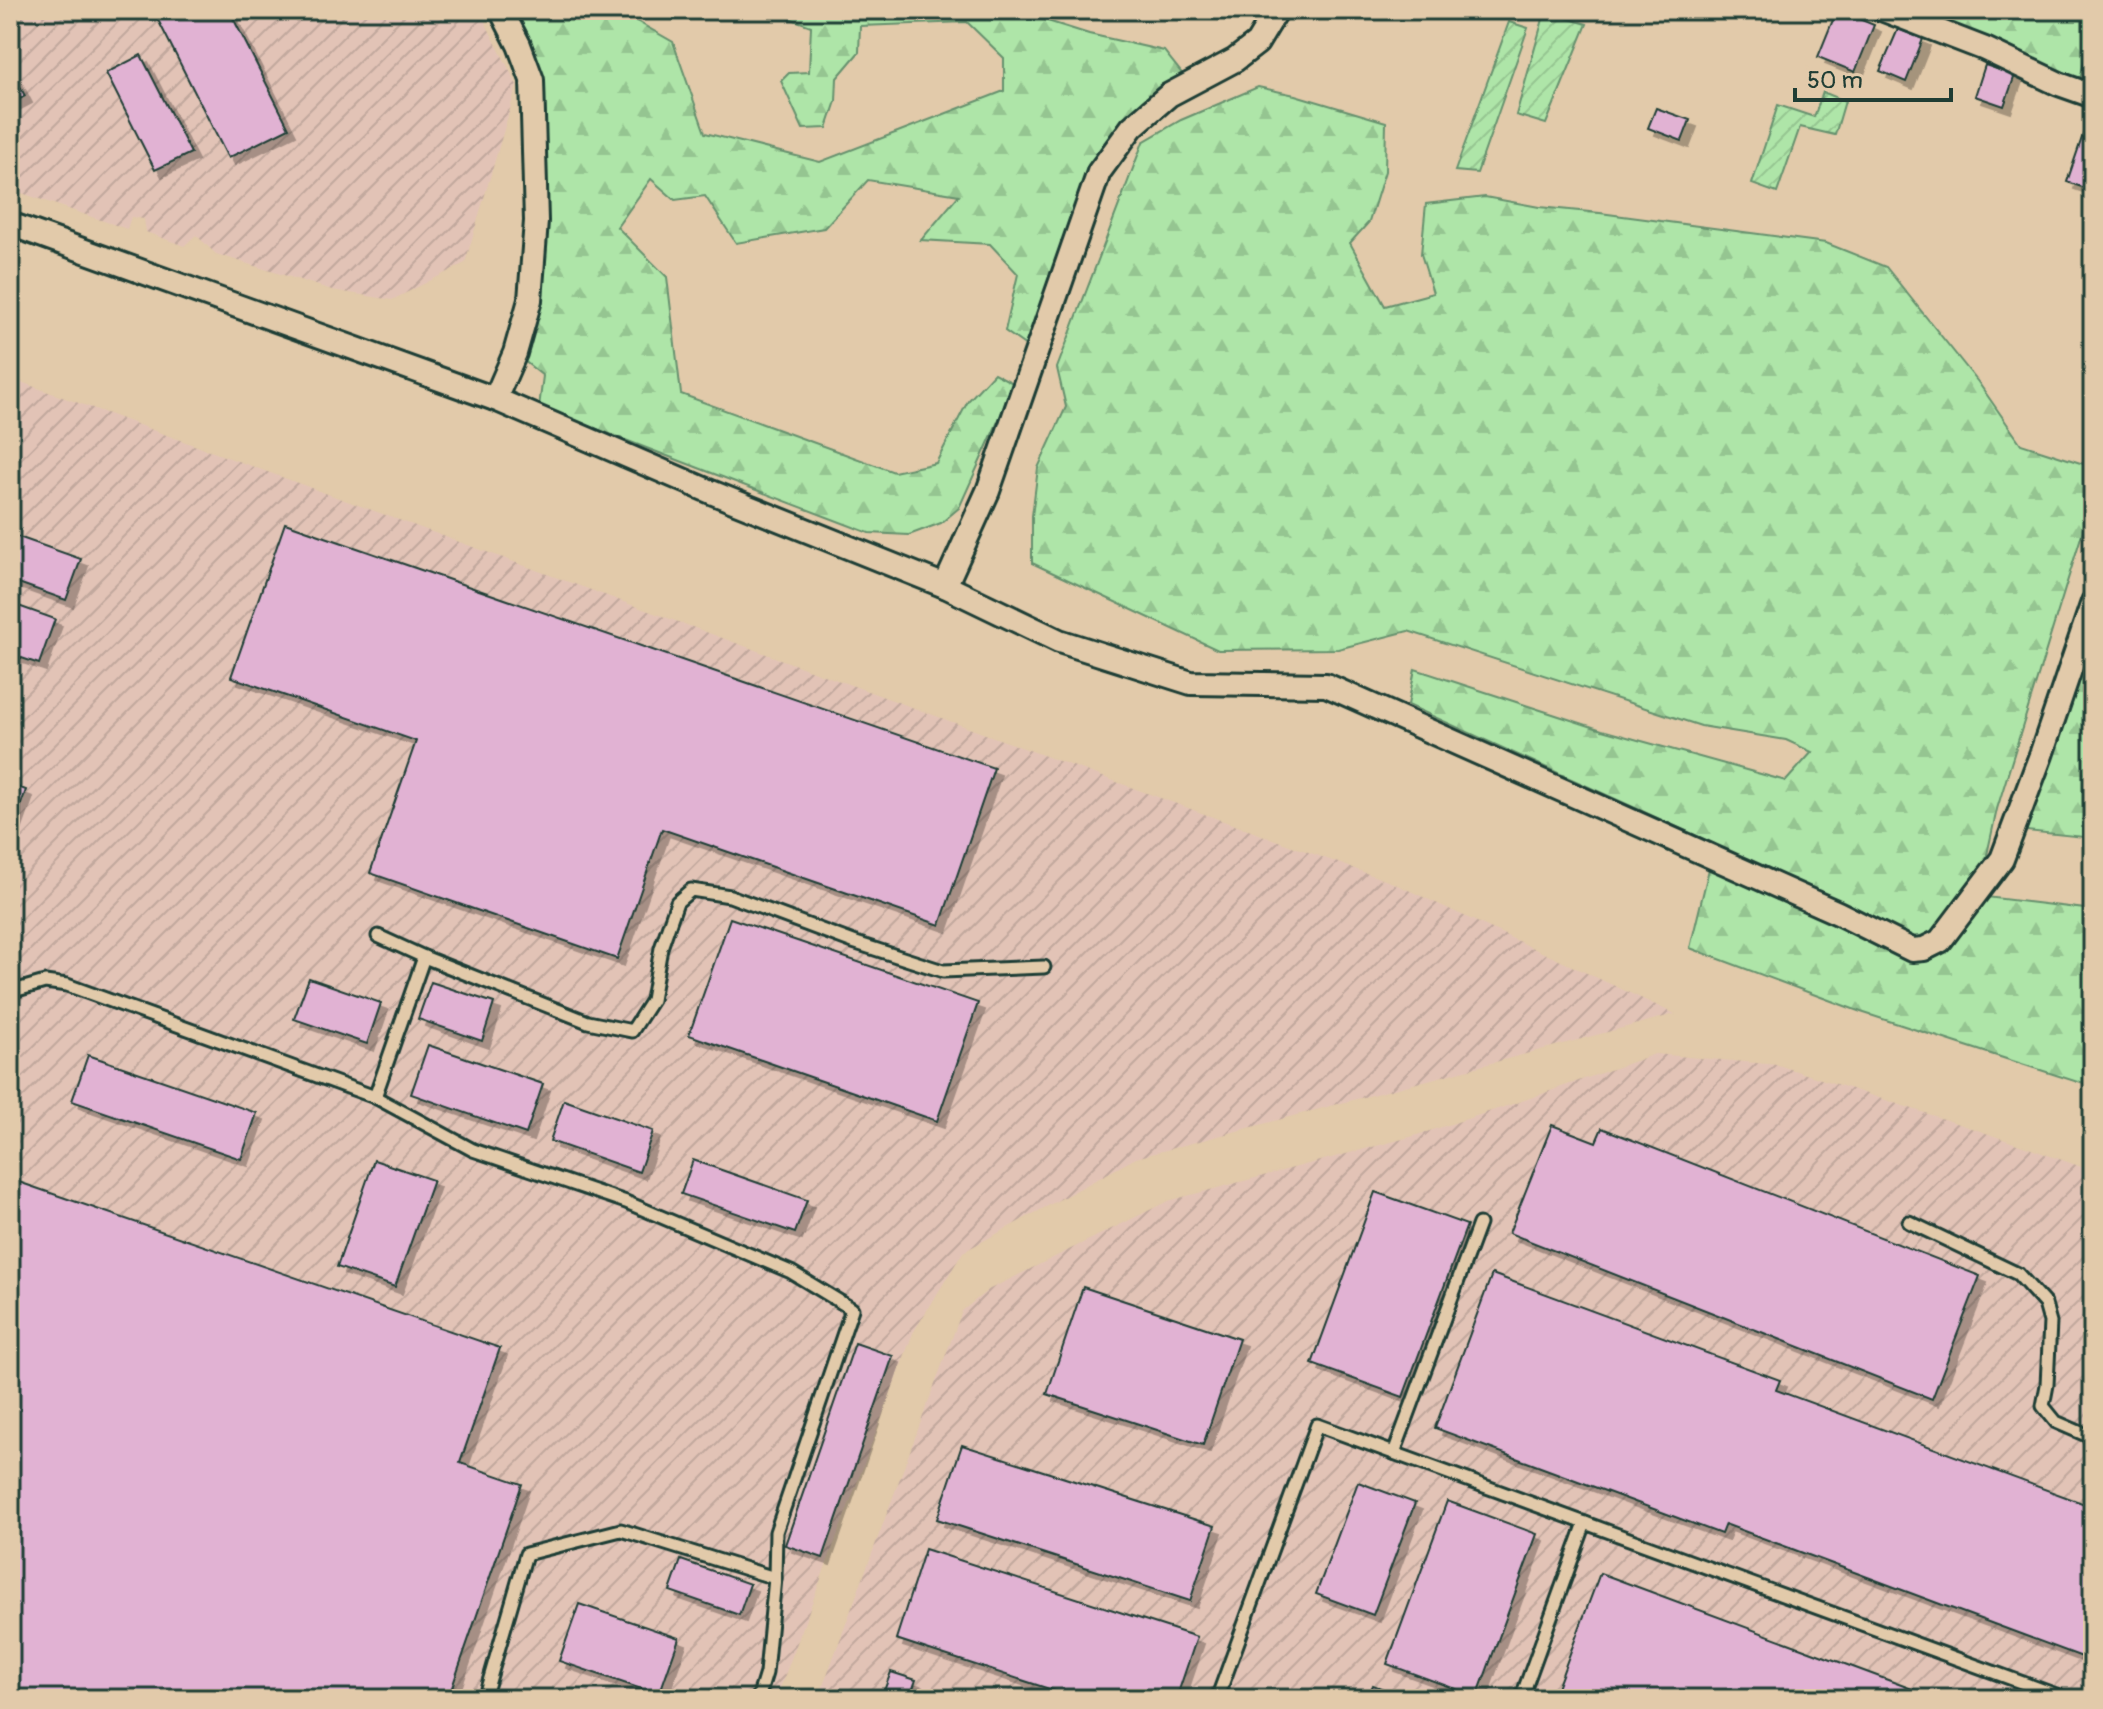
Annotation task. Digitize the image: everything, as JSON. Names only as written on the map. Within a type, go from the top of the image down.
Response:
[{"type":"street","points":[[495,399],[515,353],[530,300],[536,221],[532,80],[501,10]]},
{"type":"street","points":[[945,586],[988,491],[1099,172],[1132,127],[1169,95],[1235,60],[1257,43],[1277,10]]},
{"type":"street","points":[[1884,10],[2093,96]]},
{"type":"street","points":[[10,224],[495,399],[711,492],[945,586],[1059,641],[1191,683],[1326,685],[1838,913],[1912,950],[1924,949],[1940,941],[2002,859],[2093,602]]},
{"type":"lane","points":[[378,936],[588,1022],[632,1031],[652,1000],[661,948],[677,902],[691,890],[730,896],[856,943],[943,971],[1044,967]]},
{"type":"lane","points":[[375,1097],[424,957]]},
{"type":"lane","points":[[10,992],[45,982],[67,985],[375,1097],[473,1150],[626,1202],[791,1272],[852,1309],[776,1532],[766,1673],[758,1699]]},
{"type":"lane","points":[[1909,1222],[2018,1274],[2045,1304],[2050,1322],[2043,1406],[2056,1422],[2093,1438]]},
{"type":"lane","points":[[1394,1453],[1479,1224]]},
{"type":"lane","points":[[1217,1699],[1317,1425],[2067,1699]]},
{"type":"lane","points":[[1521,1699],[1585,1523]]},
{"type":"lane","points":[[484,1699],[526,1554],[621,1530],[775,1578]]},
{"type":"shaded area","points":[[10,10],[479,10],[517,85],[465,263],[392,300],[332,290],[216,254],[196,235],[184,246],[146,232],[144,219],[131,217],[127,229],[10,189]]},
{"type":"shaded area","points":[[10,378],[1393,883],[1675,1014],[1136,1158],[963,1252],[913,1333],[776,1699],[10,1699]]},
{"type":"shaded area","points":[[1655,1054],[1778,1065],[2093,1171],[2093,1699],[818,1699],[962,1311],[988,1290],[1168,1201],[1414,1136]]},
{"type":"green space","points":[[510,10],[617,10],[673,42],[705,133],[820,162],[1004,91],[1004,58],[967,22],[860,26],[859,52],[837,78],[836,101],[827,128],[803,129],[781,81],[789,73],[809,72],[811,26],[767,10],[1029,10],[1038,18],[1089,34],[1164,51],[1187,80],[1090,167],[1026,346],[1005,331],[1018,274],[990,244],[921,240],[959,195],[868,180],[824,228],[736,243],[705,196],[675,200],[651,179],[617,227],[667,277],[681,394],[894,472],[936,463],[968,401],[994,373],[1013,383],[959,508],[941,523],[909,535],[869,533],[539,407],[543,376],[523,360],[543,214]]},
{"type":"green space","points":[[1920,10],[2093,10],[2093,26],[2080,79]]},
{"type":"green space","points":[[1545,12],[1587,24],[1546,124],[1516,115]]},
{"type":"green space","points":[[1509,22],[1528,28],[1477,173],[1455,171]]},
{"type":"green space","points":[[1258,87],[1386,122],[1385,171],[1369,222],[1350,243],[1385,306],[1433,293],[1421,254],[1426,204],[1485,197],[1539,207],[1826,243],[1886,267],[1978,382],[2021,444],[2093,467],[2093,498],[1997,809],[1978,896],[2093,910],[2093,1087],[1861,1012],[1690,948],[1715,844],[1408,705],[1415,669],[1602,730],[1786,781],[1812,752],[1786,740],[1701,726],[1408,631],[1338,649],[1218,650],[1032,563],[1032,516],[1038,468],[1066,407],[1057,368],[1143,142],[1181,120]]},
{"type":"green space","points":[[1823,92],[1845,101],[1835,135],[1800,127],[1777,193],[1752,184],[1778,105],[1814,117]]},
{"type":"green space","points":[[2093,631],[2093,838],[2026,831]]},
{"type":"building","points":[[153,10],[229,10],[289,128],[228,158]]},
{"type":"building","points":[[1837,10],[1874,25],[1855,72],[1818,57]]},
{"type":"building","points":[[1898,29],[1923,39],[1906,82],[1880,71]]},
{"type":"building","points":[[141,55],[191,153],[155,170],[106,73]]},
{"type":"building","points":[[1985,65],[2015,75],[2004,106],[1975,96]]},
{"type":"building","points":[[10,67],[25,96],[10,104]]},
{"type":"building","points":[[1656,108],[1690,120],[1682,141],[1648,128]]},
{"type":"building","points":[[2087,123],[2093,125],[2093,191],[2067,182]]},
{"type":"building","points":[[285,523],[994,768],[940,925],[662,829],[617,959],[370,873],[416,741],[231,677]]},
{"type":"building","points":[[10,534],[81,559],[66,600],[10,580]]},
{"type":"building","points":[[10,603],[55,619],[39,664],[10,654]]},
{"type":"building","points":[[10,784],[26,790],[10,835]]},
{"type":"building","points":[[730,918],[978,1003],[937,1121],[689,1035]]},
{"type":"building","points":[[309,978],[381,1003],[367,1044],[294,1019]]},
{"type":"building","points":[[431,982],[494,1003],[482,1041],[418,1019]]},
{"type":"building","points":[[428,1045],[543,1084],[526,1134],[411,1094]]},
{"type":"building","points":[[88,1055],[257,1113],[241,1159],[72,1101]]},
{"type":"building","points":[[564,1100],[653,1131],[639,1172],[550,1141]]},
{"type":"building","points":[[1552,1125],[1596,1142],[1602,1128],[1980,1276],[1932,1399],[1509,1233]]},
{"type":"building","points":[[374,1160],[433,1180],[395,1287],[337,1267]]},
{"type":"building","points":[[693,1160],[807,1200],[795,1233],[681,1194]]},
{"type":"building","points":[[10,1179],[500,1348],[460,1463],[522,1484],[448,1699],[10,1699]]},
{"type":"building","points":[[1375,1192],[1467,1225],[1403,1397],[1312,1364]]},
{"type":"building","points":[[1492,1274],[1780,1380],[1776,1390],[2093,1507],[2093,1661],[1725,1524],[1721,1534],[1435,1428]]},
{"type":"building","points":[[1083,1287],[1239,1339],[1203,1445],[1047,1394]]},
{"type":"building","points":[[855,1343],[893,1356],[823,1558],[785,1545]]},
{"type":"building","points":[[962,1445],[1215,1526],[1190,1601],[937,1519]]},
{"type":"building","points":[[1358,1482],[1415,1503],[1373,1615],[1316,1594]]},
{"type":"building","points":[[1447,1501],[1537,1534],[1477,1697],[1387,1664]]},
{"type":"building","points":[[925,1549],[1197,1637],[1176,1699],[1080,1699],[896,1639]]},
{"type":"building","points":[[681,1560],[750,1584],[739,1615],[670,1591]]},
{"type":"building","points":[[1600,1573],[1939,1699],[1553,1699]]},
{"type":"building","points":[[579,1604],[679,1638],[659,1695],[559,1661]]},
{"type":"building","points":[[891,1672],[916,1680],[909,1699],[881,1699]]},
{"type":"building","points":[[1373,1685],[1409,1699],[1367,1699]]}]
